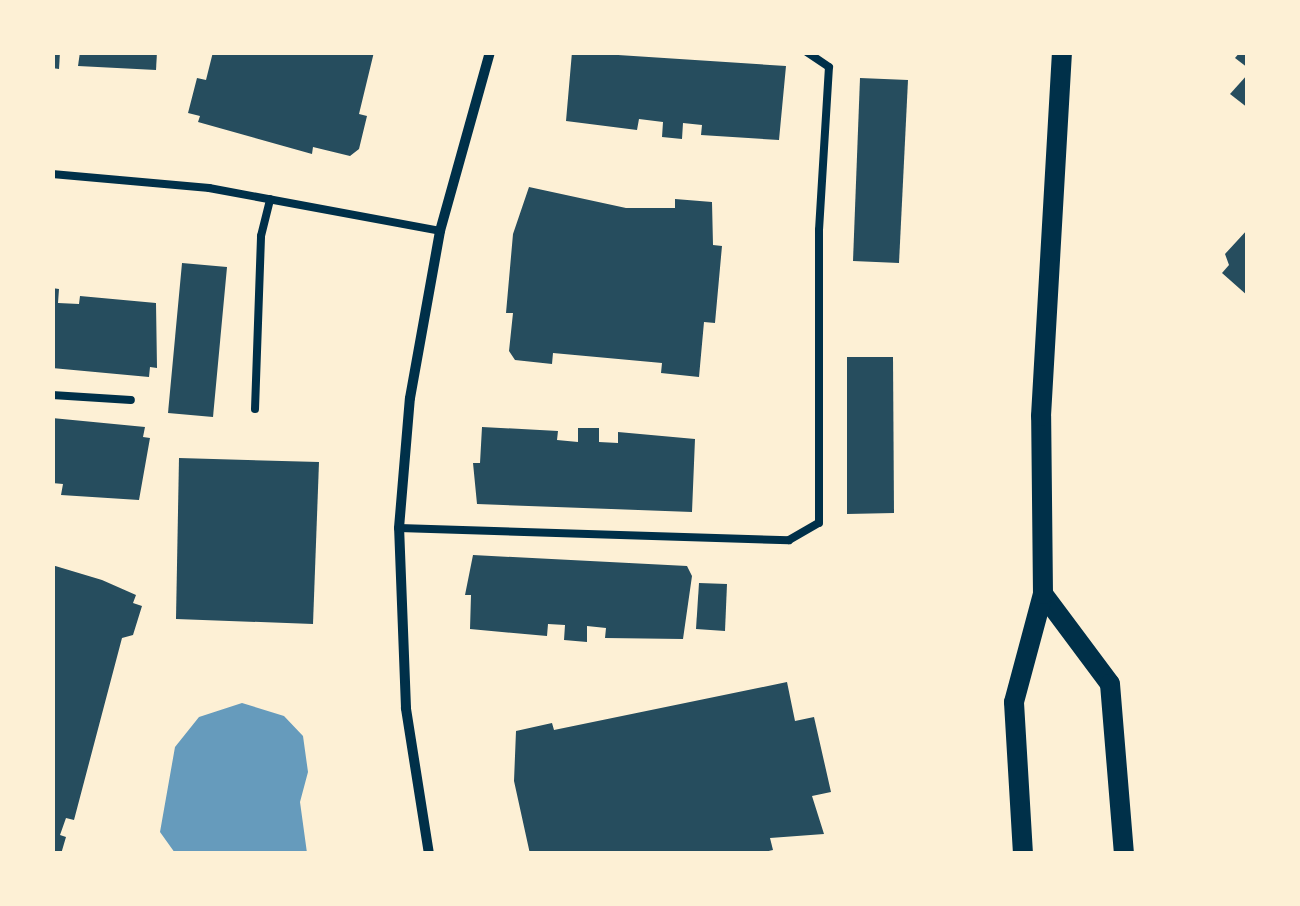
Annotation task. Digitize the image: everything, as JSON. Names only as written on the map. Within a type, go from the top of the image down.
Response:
[{"type":"main road","points":[[1023,854],[1014,702],[1043,594],[1040,416],[1062,52]]},
{"type":"main road","points":[[1043,594],[1110,684],[1124,854]]},
{"type":"street","points":[[429,854],[406,708],[399,528],[410,398],[440,231],[490,52]]},
{"type":"lane","points":[[399,528],[789,540],[819,523],[820,230],[829,67],[807,52]]},
{"type":"lane","points":[[52,174],[270,199],[440,231]]},
{"type":"lane","points":[[255,409],[261,236],[270,199]]},
{"type":"lane","points":[[52,395],[131,400]]},
{"type":"water","points":[[242,703],[284,716],[303,736],[308,772],[300,802],[307,853],[175,853],[160,832],[175,747],[199,717]]},
{"type":"building","points":[[52,52],[60,52],[59,69],[52,68]]},
{"type":"building","points":[[80,52],[157,52],[156,70],[78,66]]},
{"type":"building","points":[[213,52],[374,52],[359,114],[367,116],[359,149],[350,156],[313,147],[312,154],[198,122],[200,116],[188,113],[197,78],[206,80]]},
{"type":"building","points":[[572,52],[786,66],[779,140],[701,135],[702,125],[683,123],[682,139],[662,137],[663,122],[639,119],[637,130],[566,121]]},
{"type":"building","points":[[1240,52],[1248,52],[1248,68],[1235,58]]},
{"type":"building","points":[[1248,74],[1248,108],[1230,94]]},
{"type":"building","points":[[860,78],[908,80],[899,263],[853,261]]},
{"type":"building","points":[[529,187],[626,208],[675,208],[675,199],[712,202],[713,245],[722,246],[715,323],[704,322],[699,377],[661,373],[662,363],[553,353],[552,364],[515,360],[509,351],[513,313],[506,313],[513,234]]},
{"type":"building","points":[[1248,229],[1248,296],[1222,273],[1229,265],[1225,254]]},
{"type":"building","points":[[182,263],[227,267],[213,417],[168,413]]},
{"type":"building","points":[[52,288],[59,289],[58,303],[79,304],[80,296],[156,303],[157,368],[150,367],[149,377],[52,368]]},
{"type":"building","points":[[847,357],[893,357],[894,513],[847,514]]},
{"type":"building","points":[[52,418],[145,427],[143,437],[150,438],[139,500],[61,495],[63,484],[52,483]]},
{"type":"building","points":[[482,427],[558,431],[557,440],[578,442],[578,428],[599,428],[599,442],[618,443],[618,432],[695,439],[692,512],[477,504],[473,463],[480,463]]},
{"type":"building","points":[[179,458],[319,462],[313,624],[176,619]]},
{"type":"building","points":[[473,555],[687,566],[692,576],[683,639],[605,638],[606,628],[587,626],[587,642],[564,640],[565,625],[548,624],[547,636],[470,629],[471,595],[465,595]]},
{"type":"building","points":[[52,565],[136,595],[133,603],[142,606],[133,635],[122,638],[74,820],[66,818],[60,835],[66,837],[61,854],[52,854]]},
{"type":"building","points":[[699,583],[727,584],[725,631],[696,629]]},
{"type":"building","points":[[787,682],[795,721],[814,717],[831,792],[812,796],[824,834],[770,838],[773,850],[755,854],[530,854],[514,781],[516,731],[552,723],[554,730]]}]
